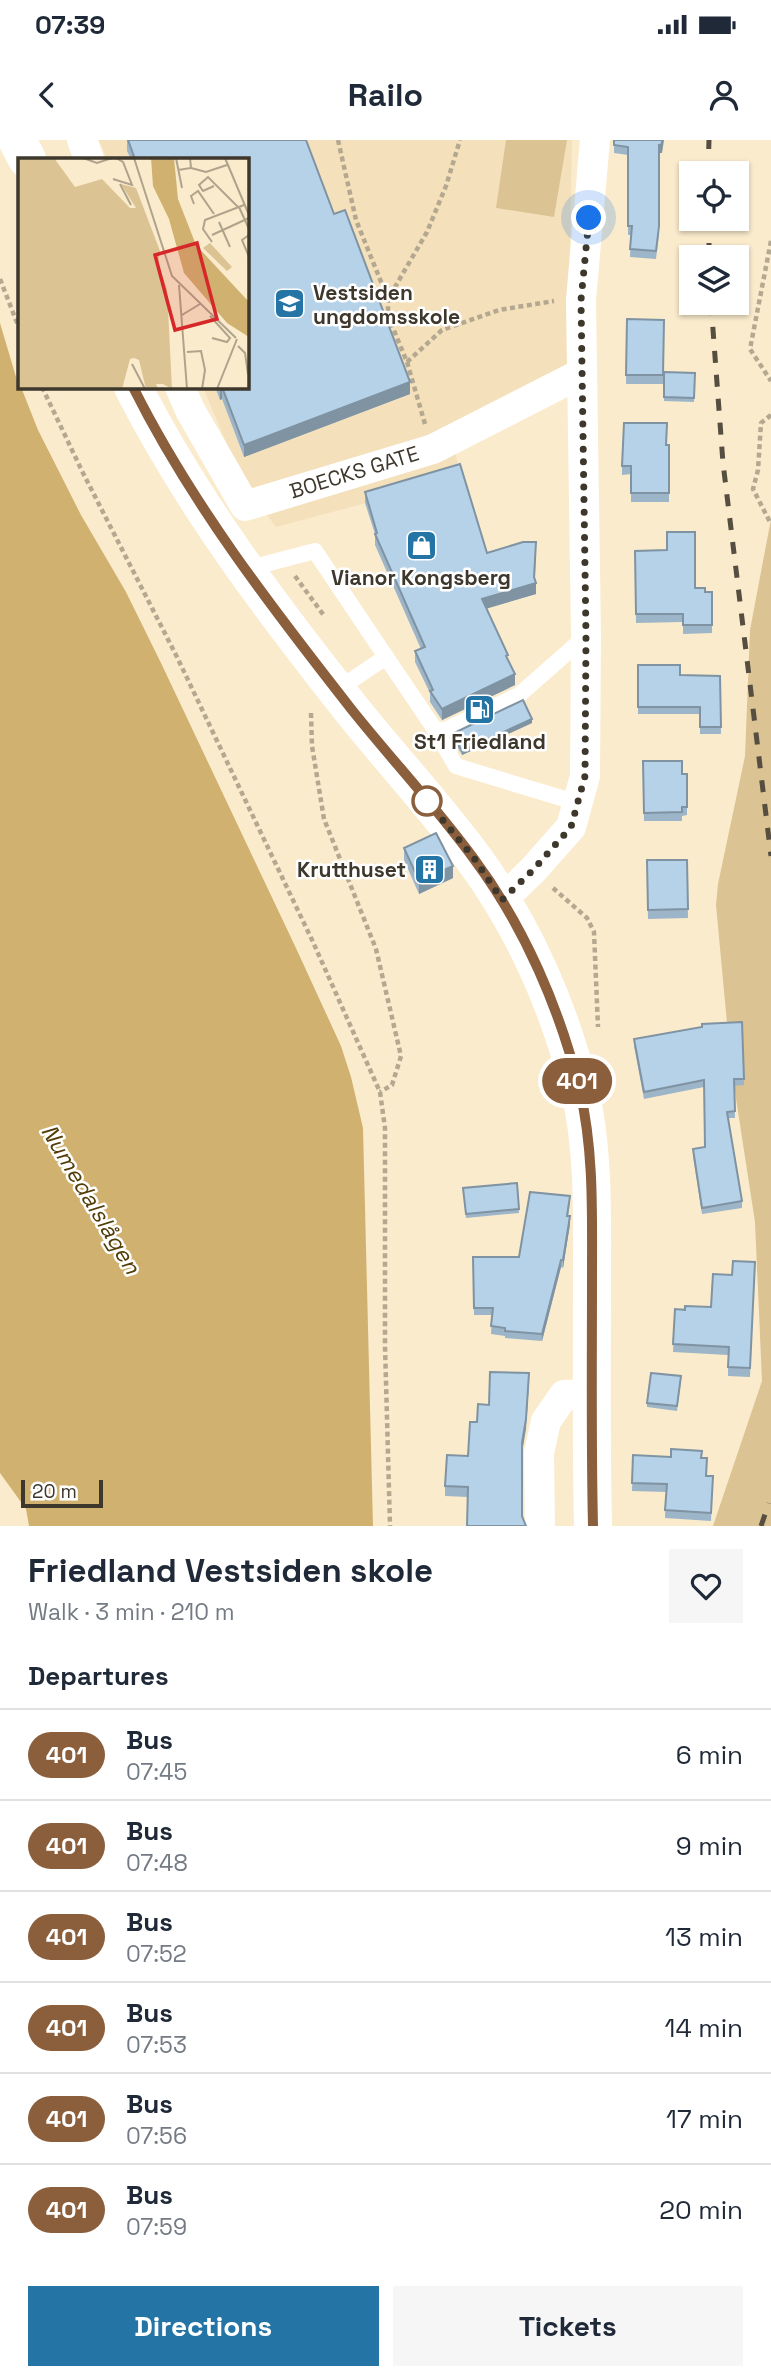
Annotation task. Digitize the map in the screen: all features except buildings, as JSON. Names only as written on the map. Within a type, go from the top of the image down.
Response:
[{"type":"main road","points":[[18,140],[27,158]]},
{"type":"main road","points":[[134,388],[166,447],[246,569],[324,697],[474,858],[502,900],[546,988],[580,1093],[591,1181],[593,1526]]},
{"type":"street","points":[[82,140],[89,158]]},
{"type":"street","points":[[502,900],[571,827],[585,776],[586,636],[581,300],[595,140]]},
{"type":"street","name":"BOECKS GATE","points":[[180,388],[190,410],[245,506],[433,449],[582,373]]},
{"type":"street","points":[[540,1526],[539,1453],[546,1421],[564,1395],[593,1394]]},
{"type":"lane","points":[[246,569],[315,551],[434,728],[456,766],[578,803]]},
{"type":"lane","points":[[434,728],[443,731],[519,695],[586,636]]},
{"type":"lane","points":[[324,697],[386,657]]},
{"type":"path","points":[[338,140],[356,220],[388,299],[388,316],[407,362],[433,449]]},
{"type":"path","points":[[388,299],[428,232],[460,140]]},
{"type":"path","points":[[771,241],[750,349],[771,381]]},
{"type":"path","points":[[0,279],[18,325]]},
{"type":"path","points":[[407,362],[442,330],[499,310],[581,300]]},
{"type":"path","points":[[42,388],[243,795],[380,1092],[385,1128],[385,1333],[390,1526]]},
{"type":"path","points":[[771,415],[761,423],[758,470],[753,489],[771,524]]},
{"type":"path","points":[[324,697],[312,746],[324,819],[376,950],[401,1056],[392,1085],[380,1092]]},
{"type":"shaded area","points":[[99,140],[572,140],[567,396],[454,446],[460,474],[276,527],[244,485],[203,388],[248,388],[248,158],[107,158]]},
{"type":"shaded area","points":[[506,140],[567,140],[554,217],[496,208]]},
{"type":"shaded area","points":[[771,519],[771,1526],[713,1526],[762,1381],[755,1222],[731,1066],[716,905],[745,756],[750,630]]},
{"type":"water","name":"Numedalslågen","points":[[0,323],[18,388],[21,388],[38,430],[81,515],[126,592],[161,663],[341,1046],[351,1077],[363,1128],[373,1526],[29,1526],[26,1509],[0,1473]]},
{"type":"railway","points":[[708,161],[709,140]]},
{"type":"railway","points":[[709,231],[709,245]]},
{"type":"railway","points":[[712,315],[723,463],[771,856]]},
{"type":"railway","points":[[761,1526],[769,1503]]},
{"type":"bus line","name":"401","points":[[134,388],[166,447],[261,590],[320,669],[474,858],[502,900],[546,988],[580,1093],[589,1149],[592,1231],[593,1526]]},
{"type":"place","name":"Vestsiden ungdomsskole","points":[[290,304]]},
{"type":"place","name":"Vianor Kongsberg","points":[[421,545]]},
{"type":"place","name":"St1 Friedland","points":[[480,709]]},
{"type":"place","name":"Krutthuset","points":[[429,869]]},
{"type":"route","points":[[427,801],[423,796],[474,858],[502,900],[571,827],[585,776],[586,636],[581,300],[589,218]]}]
